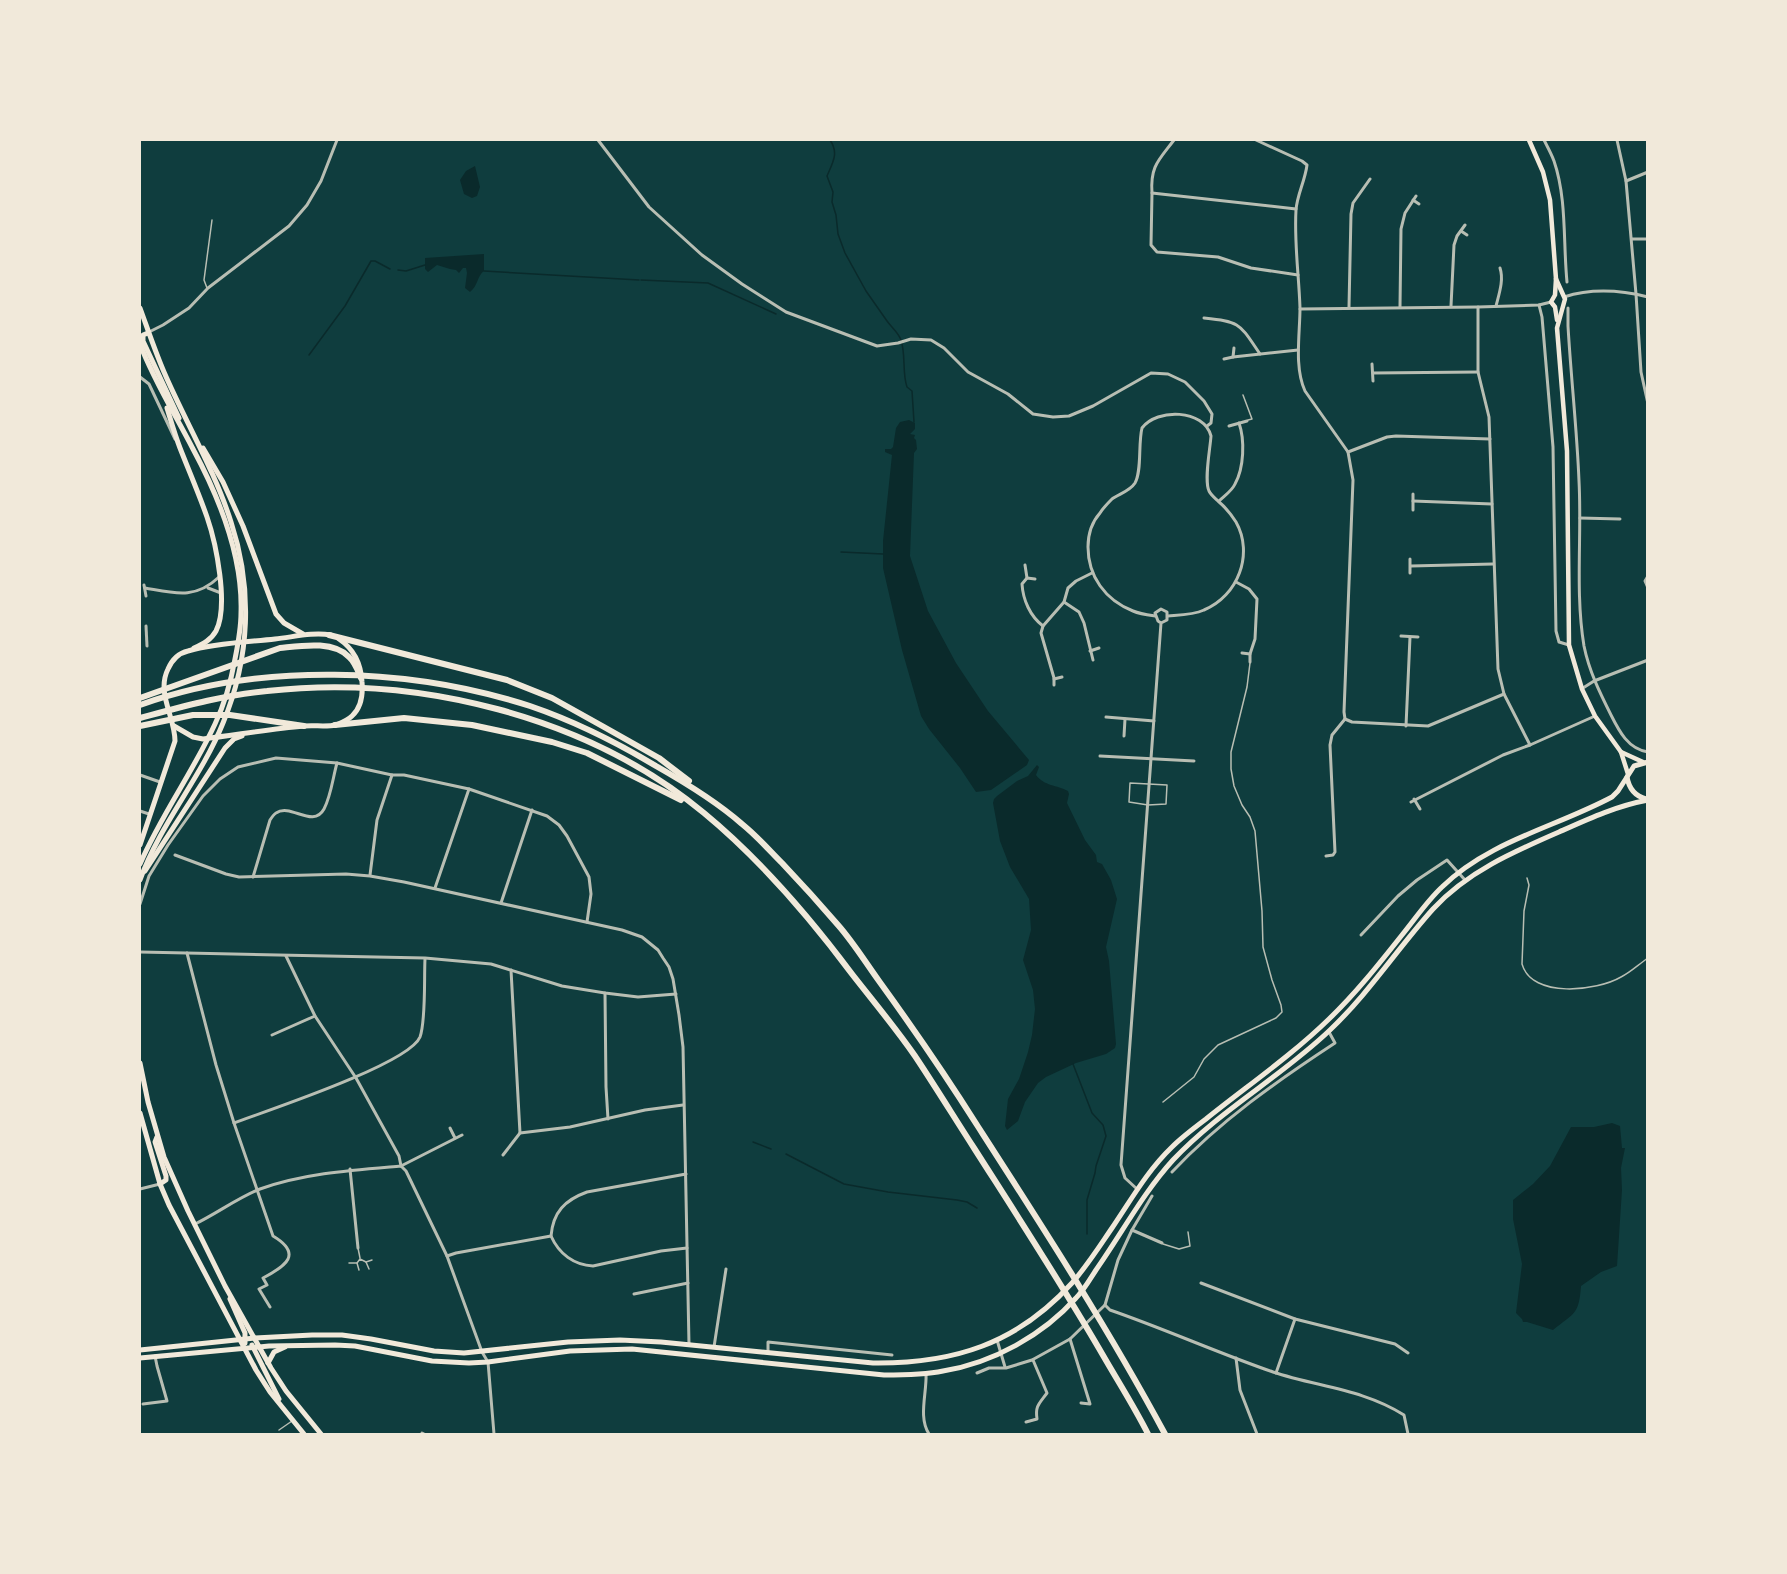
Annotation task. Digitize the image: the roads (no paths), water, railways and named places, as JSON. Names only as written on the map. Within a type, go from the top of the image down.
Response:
[{"type":"highway","points":[[140,308],[165,374],[216,484],[233,529],[244,574],[244,650],[223,724],[145,864],[140,880]]},
{"type":"highway","points":[[148,333],[143,335],[143,340],[183,430],[180,446]]},
{"type":"highway","points":[[140,344],[162,395],[183,430],[223,514],[239,569],[244,617],[225,700],[202,749],[152,836],[140,864]]},
{"type":"highway","points":[[140,845],[175,741],[174,726],[166,706],[165,680],[168,669],[175,658],[202,644],[215,633],[220,622],[221,593],[208,518],[162,395]]},
{"type":"highway","points":[[191,428],[223,482],[243,526],[276,614],[284,623],[305,635]]},
{"type":"highway","points":[[187,651],[305,635],[329,635],[507,680],[552,698],[659,758],[746,826],[840,928],[927,1048],[1068,1266],[1165,1434]]},
{"type":"highway","points":[[329,635],[345,643],[356,661],[362,680],[361,703],[358,709],[352,716],[335,725]]},
{"type":"highway","points":[[140,698],[280,648],[332,647],[343,651],[356,661]]},
{"type":"highway","points":[[140,705],[162,697],[253,679],[297,675],[336,675],[405,679],[496,696],[555,716],[600,735],[711,798]]},
{"type":"highway","points":[[140,718],[209,700],[269,690],[347,688],[399,691],[477,703],[572,734],[634,765],[703,811],[781,885],[822,933],[907,1045],[1056,1276],[1148,1434]]},
{"type":"highway","points":[[140,726],[193,715],[230,715],[304,726]]},
{"type":"highway","points":[[174,726],[193,737],[202,739],[304,726],[404,718],[472,725],[552,742],[587,753],[703,811]]},
{"type":"highway","points":[[140,880],[225,748],[234,739],[249,733]]},
{"type":"highway","points":[[140,1350],[255,1338],[342,1335],[434,1352],[482,1353],[578,1342],[620,1340],[689,1344],[873,1363],[906,1363],[952,1356],[997,1340],[1041,1313],[1071,1283],[1114,1226],[1154,1166],[1173,1146],[1292,1052],[1348,1000],[1442,887],[1481,858],[1612,797],[1634,766],[1645,762]]},
{"type":"highway","points":[[1628,776],[1633,792],[1647,800]]},
{"type":"highway","points":[[140,1358],[244,1347],[320,1345],[355,1346],[432,1361],[488,1362],[587,1350],[632,1349],[884,1375],[926,1374],[975,1363],[1021,1342],[1048,1324],[1076,1298],[1145,1195],[1175,1158],[1210,1126],[1329,1032],[1349,1011],[1409,936],[1465,880],[1518,850],[1614,808],[1647,800]]},
{"type":"highway","points":[[1514,841],[1518,850]]},
{"type":"highway","points":[[140,1063],[164,1157],[225,1286],[245,1333],[243,1340]]},
{"type":"highway","points":[[140,1113],[160,1184],[183,1230],[270,1392],[304,1433]]},
{"type":"highway","points":[[157,1136],[155,1142],[166,1176],[166,1180],[160,1184]]},
{"type":"highway","points":[[183,1230],[195,1224]]},
{"type":"highway","points":[[225,1286],[255,1338],[255,1347],[285,1410]]},
{"type":"highway","points":[[320,1335],[315,1338],[315,1342],[320,1345]]},
{"type":"highway","points":[[688,1354],[689,1344]]},
{"type":"highway","points":[[268,1363],[274,1352],[292,1345]]},
{"type":"highway","points":[[255,1347],[286,1391],[321,1434]]},
{"type":"highway","points":[[766,1363],[768,1352]]},
{"type":"highway","points":[[304,1433],[303,1422],[310,1420]]},
{"type":"main road","points":[[1529,140],[1543,172],[1550,200],[1556,279],[1553,304],[1557,323],[1567,451],[1569,645],[1582,689],[1595,716],[1621,752],[1628,776]]},
{"type":"main road","points":[[1556,279],[1564,296],[1557,323]]},
{"type":"main road","points":[[1555,295],[1560,293],[1564,296]]},
{"type":"main road","points":[[1553,304],[1557,308],[1562,305]]},
{"type":"main road","points":[[1621,752],[1645,762]]},
{"type":"street","points":[[148,333],[163,326],[189,308],[208,288],[289,226],[307,205],[321,182],[337,140]]},
{"type":"street","points":[[598,140],[649,207],[702,255],[786,312],[877,346],[911,339],[931,340],[944,348],[969,372],[1008,394],[1033,414],[1053,417],[1068,416],[1093,406],[1151,373],[1168,374],[1185,382],[1204,401],[1212,414],[1211,423],[1207,426]]},
{"type":"street","points":[[1174,140],[1156,163],[1151,178],[1151,245],[1157,252],[1218,257],[1251,268],[1298,276]]},
{"type":"street","points":[[1256,140],[1306,165],[1306,174],[1296,208],[1300,309],[1298,350],[1301,383],[1348,452],[1353,480],[1344,712],[1346,719],[1352,722],[1428,726],[1504,694]]},
{"type":"street","points":[[1544,140],[1554,159],[1564,212],[1563,247],[1567,282]]},
{"type":"street","points":[[1617,140],[1626,181],[1641,372],[1647,404]]},
{"type":"street","points":[[1626,181],[1647,172]]},
{"type":"street","points":[[1349,307],[1351,214],[1353,203],[1370,179]]},
{"type":"street","points":[[1366,185],[1370,189]]},
{"type":"street","points":[[1152,193],[1296,208]]},
{"type":"street","points":[[1400,307],[1401,230],[1406,213],[1416,196]]},
{"type":"street","points":[[1413,200],[1419,204]]},
{"type":"street","points":[[1451,306],[1454,245],[1465,225]]},
{"type":"street","points":[[1461,231],[1467,235]]},
{"type":"street","points":[[1632,240],[1647,239]]},
{"type":"street","points":[[1496,306],[1502,282],[1500,268]]},
{"type":"street","points":[[1564,296],[1585,292],[1621,292],[1647,297]]},
{"type":"street","points":[[1539,304],[1554,447],[1557,631],[1559,642],[1569,645]]},
{"type":"street","points":[[1300,309],[1553,304]]},
{"type":"street","points":[[1478,307],[1478,372],[1489,417],[1498,669],[1504,694],[1530,745]]},
{"type":"street","points":[[1568,308],[1569,348],[1578,448],[1581,610],[1585,648],[1594,681],[1622,736],[1633,747],[1647,752]]},
{"type":"street","points":[[1204,318],[1238,324],[1260,354]]},
{"type":"street","points":[[1213,319],[1213,324]]},
{"type":"street","points":[[1233,357],[1234,348]]},
{"type":"street","points":[[1224,359],[1298,350]]},
{"type":"street","points":[[1372,364],[1373,381]]},
{"type":"street","points":[[1373,373],[1478,372]]},
{"type":"street","points":[[140,376],[149,384],[180,446]]},
{"type":"street","points":[[1161,622],[1155,616],[1132,611],[1121,605],[1103,589],[1092,573],[1088,559],[1088,539],[1092,525],[1100,513],[1113,499],[1136,482],[1142,428],[1152,419],[1171,415],[1187,416],[1207,426],[1211,436],[1208,487],[1212,496],[1219,501],[1237,524],[1243,541],[1242,566],[1236,582],[1215,604],[1194,614],[1168,616]]},
{"type":"street","points":[[1228,426],[1247,421]]},
{"type":"street","points":[[1219,501],[1235,484],[1238,477],[1244,447],[1239,423]]},
{"type":"street","points":[[1348,452],[1387,437],[1396,436],[1490,439]]},
{"type":"street","points":[[1413,494],[1413,510]]},
{"type":"street","points":[[1413,501],[1492,504]]},
{"type":"street","points":[[1580,518],[1620,519]]},
{"type":"street","points":[[1410,559],[1410,573]]},
{"type":"street","points":[[1411,566],[1493,564]]},
{"type":"street","points":[[1025,565],[1027,578],[1022,584],[1024,601],[1037,622],[1043,626]]},
{"type":"street","points":[[1054,685],[1041,633],[1043,626],[1064,602],[1068,588],[1092,573]]},
{"type":"street","points":[[146,596],[145,587],[188,594],[206,588],[219,576]]},
{"type":"street","points":[[1647,576],[1645,580],[1647,588]]},
{"type":"street","points":[[1027,578],[1035,579]]},
{"type":"street","points":[[1236,582],[1249,590],[1257,599],[1255,639],[1250,662]]},
{"type":"street","points":[[206,588],[221,593]]},
{"type":"street","points":[[1064,602],[1079,612],[1093,660]]},
{"type":"street","points":[[1155,616],[1155,613],[1161,609],[1167,612],[1168,616]]},
{"type":"street","points":[[1161,622],[1167,620],[1168,616]]},
{"type":"street","points":[[1137,1189],[1125,1178],[1121,1165],[1161,622]]},
{"type":"street","points":[[146,626],[147,646]]},
{"type":"street","points":[[140,637],[146,636]]},
{"type":"street","points":[[1401,636],[1418,637]]},
{"type":"street","points":[[1406,726],[1410,637]]},
{"type":"street","points":[[1090,651],[1099,648]]},
{"type":"street","points":[[1242,653],[1250,654]]},
{"type":"street","points":[[1582,689],[1594,681],[1647,660]]},
{"type":"street","points":[[1054,679],[1062,677]]},
{"type":"street","points":[[1420,809],[1413,801],[1503,755],[1595,716]]},
{"type":"street","points":[[1106,717],[1154,722]]},
{"type":"street","points":[[1124,736],[1125,719]]},
{"type":"street","points":[[1326,856],[1333,855],[1335,852],[1330,744],[1332,735],[1346,719]]},
{"type":"street","points":[[1100,756],[1194,761]]},
{"type":"street","points":[[140,904],[149,876],[203,796],[220,779],[238,767],[276,758],[337,763],[392,775],[404,775],[469,789],[547,816],[559,825],[567,836],[588,877],[591,886],[587,922]]},
{"type":"street","points":[[253,877],[270,820],[276,813],[284,810],[311,817],[320,814],[325,807],[337,763]]},
{"type":"street","points":[[140,775],[162,783]]},
{"type":"street","points":[[370,876],[377,820],[392,775]]},
{"type":"street","points":[[435,888],[469,789]]},
{"type":"street","points":[[501,903],[532,810]]},
{"type":"street","points":[[140,811],[151,814]]},
{"type":"street","points":[[176,855],[226,874],[253,877],[346,874],[435,888],[622,930],[642,937],[658,950],[669,967],[676,994],[682,1039],[689,1344]]},
{"type":"street","points":[[1360,935],[1410,885],[1447,860],[1465,880]]},
{"type":"street","points":[[1365,931],[1371,935]]},
{"type":"street","points":[[140,952],[425,958],[491,964],[562,986],[604,993],[638,997],[676,994]]},
{"type":"street","points":[[187,953],[216,1065],[234,1123],[273,1236],[289,1249],[288,1260],[279,1270],[263,1278],[267,1285],[259,1289],[270,1307]]},
{"type":"street","points":[[286,956],[315,1016],[356,1078],[399,1156],[401,1166],[406,1171],[447,1256],[482,1353],[488,1362],[494,1434]]},
{"type":"street","points":[[234,1123],[356,1078],[413,1047],[420,1038],[423,1026],[425,958]]},
{"type":"street","points":[[503,1155],[520,1133],[511,970]]},
{"type":"street","points":[[604,993],[608,1119]]},
{"type":"street","points":[[272,1035],[315,1016]]},
{"type":"street","points":[[1172,1172],[1246,1105],[1335,1043],[1329,1032]]},
{"type":"street","points":[[520,1133],[570,1127],[645,1110],[683,1105]]},
{"type":"street","points":[[450,1128],[455,1138]]},
{"type":"street","points":[[195,1224],[258,1190],[350,1169],[401,1166],[462,1135]]},
{"type":"street","points":[[350,1169],[358,1248]]},
{"type":"street","points":[[686,1173],[575,1196],[563,1205],[558,1213],[551,1236],[562,1252],[574,1262],[593,1266],[661,1251],[687,1248]]},
{"type":"street","points":[[140,1189],[160,1184]]},
{"type":"street","points":[[977,1373],[989,1368],[1005,1368],[1032,1360],[1070,1339],[1105,1305],[1118,1260],[1152,1196]]},
{"type":"street","points":[[1132,1230],[1162,1244]]},
{"type":"street","points":[[447,1256],[456,1252],[551,1236]]},
{"type":"street","points":[[350,1244],[358,1243]]},
{"type":"street","points":[[276,1264],[279,1270]]},
{"type":"street","points":[[714,1347],[726,1269]]},
{"type":"street","points":[[634,1294],[688,1283]]},
{"type":"street","points":[[1200,1283],[1295,1319],[1395,1344],[1408,1353]]},
{"type":"street","points":[[1105,1305],[1110,1310],[1276,1373],[1369,1396],[1388,1404],[1404,1415],[1408,1434]]},
{"type":"street","points":[[1276,1373],[1295,1319]]},
{"type":"street","points":[[1070,1339],[1090,1404],[1081,1403]]},
{"type":"street","points":[[997,1340],[1005,1368]]},
{"type":"street","points":[[768,1352],[768,1342],[892,1355]]},
{"type":"street","points":[[886,1348],[886,1354]]},
{"type":"street","points":[[143,1404],[167,1401],[155,1356]]},
{"type":"street","points":[[1236,1358],[1240,1390],[1257,1434]]},
{"type":"street","points":[[1026,1422],[1037,1419],[1038,1404],[1047,1393],[1032,1360]]},
{"type":"street","points":[[926,1374],[923,1413],[929,1434]]},
{"type":"lane","points":[[208,288],[204,280],[212,220]]},
{"type":"lane","points":[[1243,395],[1252,418],[1247,421]]},
{"type":"lane","points":[[1163,1102],[1194,1077],[1204,1059],[1218,1045],[1276,1018],[1282,1012],[1263,947],[1255,831],[1234,786],[1231,769],[1231,752],[1247,687],[1250,662]]},
{"type":"lane","points":[[1130,783],[1167,785],[1166,804],[1148,805],[1129,802],[1130,783]]},
{"type":"lane","points":[[1527,878],[1529,885],[1524,911],[1522,964],[1524,972],[1531,979],[1549,987],[1577,989],[1594,987],[1621,977],[1647,958]]},
{"type":"lane","points":[[1162,1244],[1179,1249],[1190,1246],[1188,1232]]},
{"type":"lane","points":[[357,1263],[360,1259],[358,1248]]},
{"type":"lane","points":[[360,1259],[366,1262],[369,1269]]},
{"type":"lane","points":[[366,1262],[372,1260]]},
{"type":"lane","points":[[349,1263],[357,1263]]},
{"type":"lane","points":[[357,1263],[359,1270]]},
{"type":"lane","points":[[279,1430],[292,1420]]},
{"type":"water","points":[[475,166],[480,187],[477,196],[472,198],[464,194],[460,180],[466,171]]},
{"type":"water","points":[[484,254],[484,271],[470,292],[465,288],[466,268],[459,273],[437,265],[428,272],[425,269],[425,258]]},
{"type":"water","points":[[909,420],[915,423],[915,429],[910,434],[915,435],[917,449],[914,453],[910,556],[928,611],[956,663],[988,711],[1029,760],[1027,765],[991,790],[976,792],[921,716],[902,650],[883,568],[883,541],[892,455],[885,452],[885,449],[893,447],[896,428],[900,422]]},
{"type":"water","points":[[1037,765],[1039,767],[1036,775],[1039,779],[1068,791],[1067,803],[1085,840],[1096,855],[1097,862],[1102,864],[1111,880],[1117,899],[1106,947],[1116,1044],[1115,1048],[1106,1054],[1076,1063],[1038,1083],[1025,1102],[1018,1121],[1007,1130],[1005,1126],[1008,1099],[1019,1079],[1028,1052],[1035,1009],[1033,990],[1023,960],[1031,930],[1029,899],[1010,867],[1000,841],[993,803],[997,796],[1028,776]]},
{"type":"water","points":[[1612,1123],[1620,1126],[1622,1148],[1625,1148],[1621,1168],[1622,1190],[1617,1266],[1601,1272],[1581,1286],[1579,1303],[1574,1313],[1553,1330],[1523,1322],[1516,1313],[1522,1264],[1513,1219],[1513,1200],[1550,1166],[1571,1127],[1594,1127]]},
{"type":"waterway","points":[[830,140],[835,153],[827,176],[833,192],[832,202],[838,234],[845,253],[866,291],[901,340],[907,387],[912,391],[914,422]]},
{"type":"waterway","points":[[309,355],[345,306],[371,261],[390,269]]},
{"type":"waterway","points":[[398,270],[406,271],[425,265]]},
{"type":"waterway","points":[[484,271],[639,280]]},
{"type":"waterway","points":[[641,280],[708,283],[776,314]]},
{"type":"waterway","points":[[841,552],[883,554]]},
{"type":"waterway","points":[[1073,1064],[1092,1113],[1103,1125],[1106,1136],[1087,1200],[1087,1234]]},
{"type":"waterway","points":[[753,1142],[771,1149]]},
{"type":"waterway","points":[[786,1154],[844,1184],[957,1200],[967,1202],[977,1208]]}]
